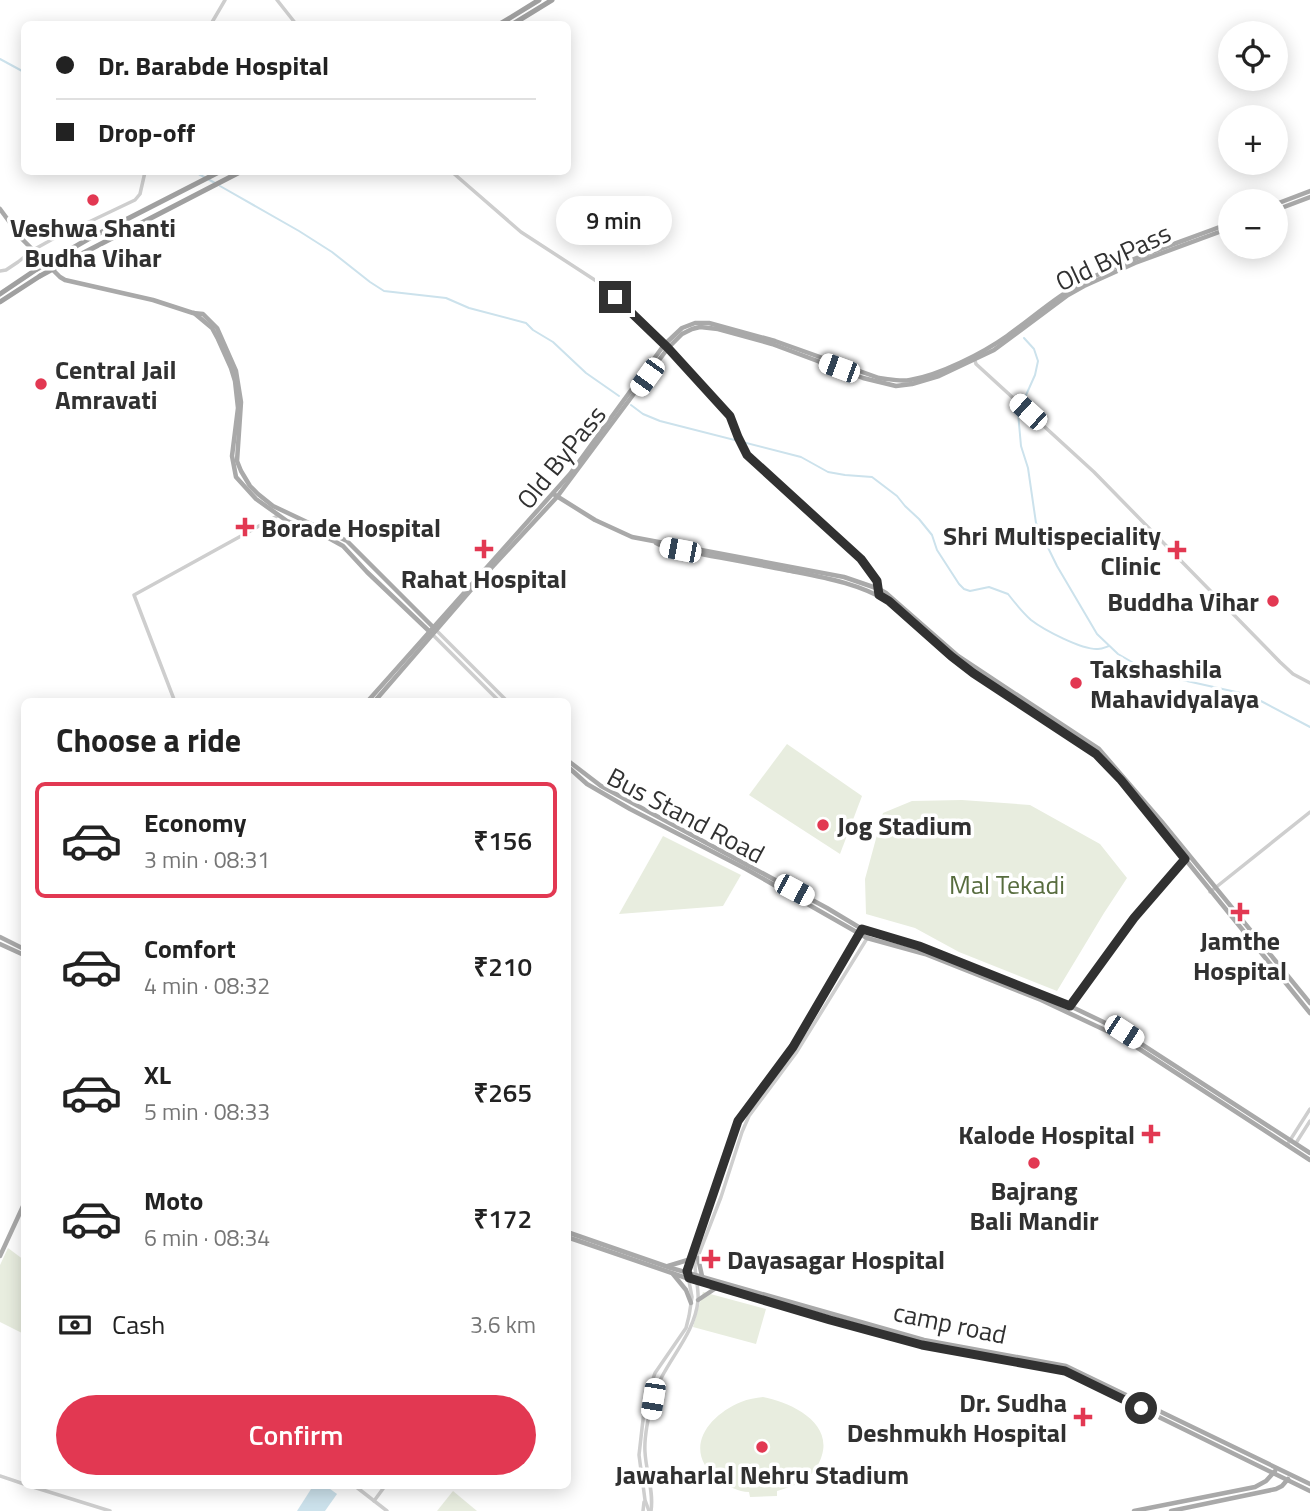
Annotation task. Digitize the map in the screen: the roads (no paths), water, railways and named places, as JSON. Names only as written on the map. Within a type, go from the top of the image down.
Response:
[{"type":"highway","points":[[505,21],[539,0]]},
{"type":"highway","points":[[518,21],[552,0]]},
{"type":"highway","points":[[0,295],[37,269],[90,238],[213,175]]},
{"type":"highway","points":[[0,302],[40,276],[234,175]]},
{"type":"main road","points":[[1288,199],[1310,191]]},
{"type":"main road","points":[[1288,205],[1310,197]]},
{"type":"main road","points":[[0,209],[22,239],[65,280],[153,300],[207,317],[217,328],[236,371],[241,402],[237,461],[250,486],[273,506],[345,540],[433,631]]},
{"type":"main road","name":"Old ByPass","points":[[377,698],[433,631],[555,495],[666,347],[682,334],[700,327],[718,329],[772,344],[863,379],[896,386],[912,384],[939,376],[994,350],[1084,286],[1218,230]]},
{"type":"main road","points":[[193,313],[212,328],[235,382],[238,408],[232,456],[236,477],[256,499],[287,521],[326,536],[343,546],[367,572],[433,631]]},
{"type":"main road","points":[[555,495],[624,534],[664,547],[824,578],[879,592],[973,673],[1096,754],[1187,858],[1310,1013]]},
{"type":"main road","points":[[371,698],[433,631]]},
{"type":"main road","name":"Bus Stand Road","points":[[571,763],[601,786],[827,908],[867,938],[925,954],[1068,1009]]},
{"type":"main road","name":"Bus Stand Road","points":[[571,770],[587,784],[630,809],[860,931],[919,946],[1068,1009],[1124,1039],[1291,1144],[1310,1153]]},
{"type":"main road","points":[[1212,890],[1310,1003]]},
{"type":"main road","points":[[0,937],[21,948]]},
{"type":"main road","points":[[0,944],[21,954]]},
{"type":"main road","name":"Bus Stand Road","points":[[1291,1144],[1310,1160]]},
{"type":"main road","points":[[0,1256],[21,1210]]},
{"type":"main road","name":"camp road","points":[[571,1235],[668,1267],[924,1340],[1066,1366],[1250,1459]]},
{"type":"main road","name":"camp road","points":[[571,1236],[698,1282],[922,1345],[1065,1371],[1282,1475],[1310,1484]]},
{"type":"main road","points":[[698,1258],[702,1276]]},
{"type":"main road","points":[[668,1267],[691,1259]]},
{"type":"main road","points":[[673,1274],[686,1290],[691,1303]]},
{"type":"main road","points":[[698,1300],[717,1287]]},
{"type":"main road","points":[[1133,1511],[1255,1487],[1266,1481],[1275,1471]]},
{"type":"main road","points":[[1171,1511],[1276,1489],[1289,1478],[1310,1491]]},
{"type":"street","points":[[213,21],[225,0]]},
{"type":"street","points":[[277,0],[294,21]]},
{"type":"street","points":[[0,271],[6,270],[33,250],[135,200],[140,194],[144,175]]},
{"type":"street","points":[[455,175],[521,232],[604,286],[666,347],[730,416],[747,455],[861,559],[877,581],[879,592]]},
{"type":"street","points":[[974,358],[976,364],[1094,472],[1293,674],[1310,683]]},
{"type":"street","points":[[173,698],[134,595],[279,515]]},
{"type":"street","points":[[433,631],[496,698]]},
{"type":"street","points":[[433,631],[504,698]]},
{"type":"street","points":[[1212,890],[1310,812]]},
{"type":"street","points":[[1068,1009],[1134,918],[1187,858]]},
{"type":"street","points":[[650,1511],[645,1500],[638,1448],[645,1402],[655,1373],[690,1316],[687,1271],[738,1121],[793,1047],[860,931]]},
{"type":"street","points":[[650,1511],[652,1502],[645,1452],[653,1399],[660,1378],[690,1328],[698,1300],[695,1264],[742,1132],[749,1116],[801,1045],[871,932]]},
{"type":"street","points":[[1291,1144],[1310,1110]]},
{"type":"street","points":[[1291,1144],[1310,1121]]},
{"type":"street","points":[[0,1476],[21,1483]]},
{"type":"street","points":[[40,1489],[110,1511]]},
{"type":"street","points":[[359,1489],[387,1511]]},
{"type":"street","points":[[374,1501],[383,1489]]},
{"type":"street","points":[[643,1511],[645,1500]]},
{"type":"water","points":[[311,1489],[330,1489],[337,1494],[325,1511],[297,1511]]},
{"type":"waterway","points":[[0,59],[21,70]]},
{"type":"waterway","points":[[200,175],[215,183]]},
{"type":"waterway","points":[[220,186],[332,252],[384,291],[446,298],[469,308],[526,323],[553,342],[586,373],[619,396]]},
{"type":"waterway","points":[[1024,338],[1034,349],[1038,361],[1035,375],[1018,413],[1021,446],[1028,468],[1036,523],[1057,566],[1097,634],[1118,654],[1151,673],[1245,694],[1310,727]]},
{"type":"waterway","points":[[631,405],[660,421],[801,457],[828,472],[872,477],[897,496],[919,519],[932,535],[937,550],[964,589],[970,591],[989,587],[1008,594],[1031,620],[1054,634],[1091,648],[1109,646]]},
{"type":"place","name":"Veshwa Shanti Budha Vihar","points":[[93,200]]},
{"type":"place","name":"Central Jail Amravati","points":[[41,384]]},
{"type":"place","name":"Borade Hospital","points":[[245,527]]},
{"type":"place","name":"Rahat Hospital","points":[[484,549]]},
{"type":"place","name":"Shri Multispeciality Clinic","points":[[1177,550]]},
{"type":"place","name":"Buddha Vihar","points":[[1273,601]]},
{"type":"place","name":"Takshashila Mahavidyalaya","points":[[1076,683]]},
{"type":"place","name":"Jog Stadium","points":[[823,825]]},
{"type":"place","name":"Jamthe Hospital","points":[[1240,912]]},
{"type":"place","name":"Kalode Hospital","points":[[1151,1134]]},
{"type":"place","name":"Bajrang Bali Mandir","points":[[1034,1163]]},
{"type":"place","name":"Dayasagar Hospital","points":[[711,1259]]},
{"type":"place","name":"Dr. Sudha Deshmukh Hospital","points":[[1083,1417]]},
{"type":"place","name":"Jawaharlal Nehru Stadium","points":[[762,1447]]},
{"type":"park label","name":"Mal Tekadi","points":[[1007,884]]}]
